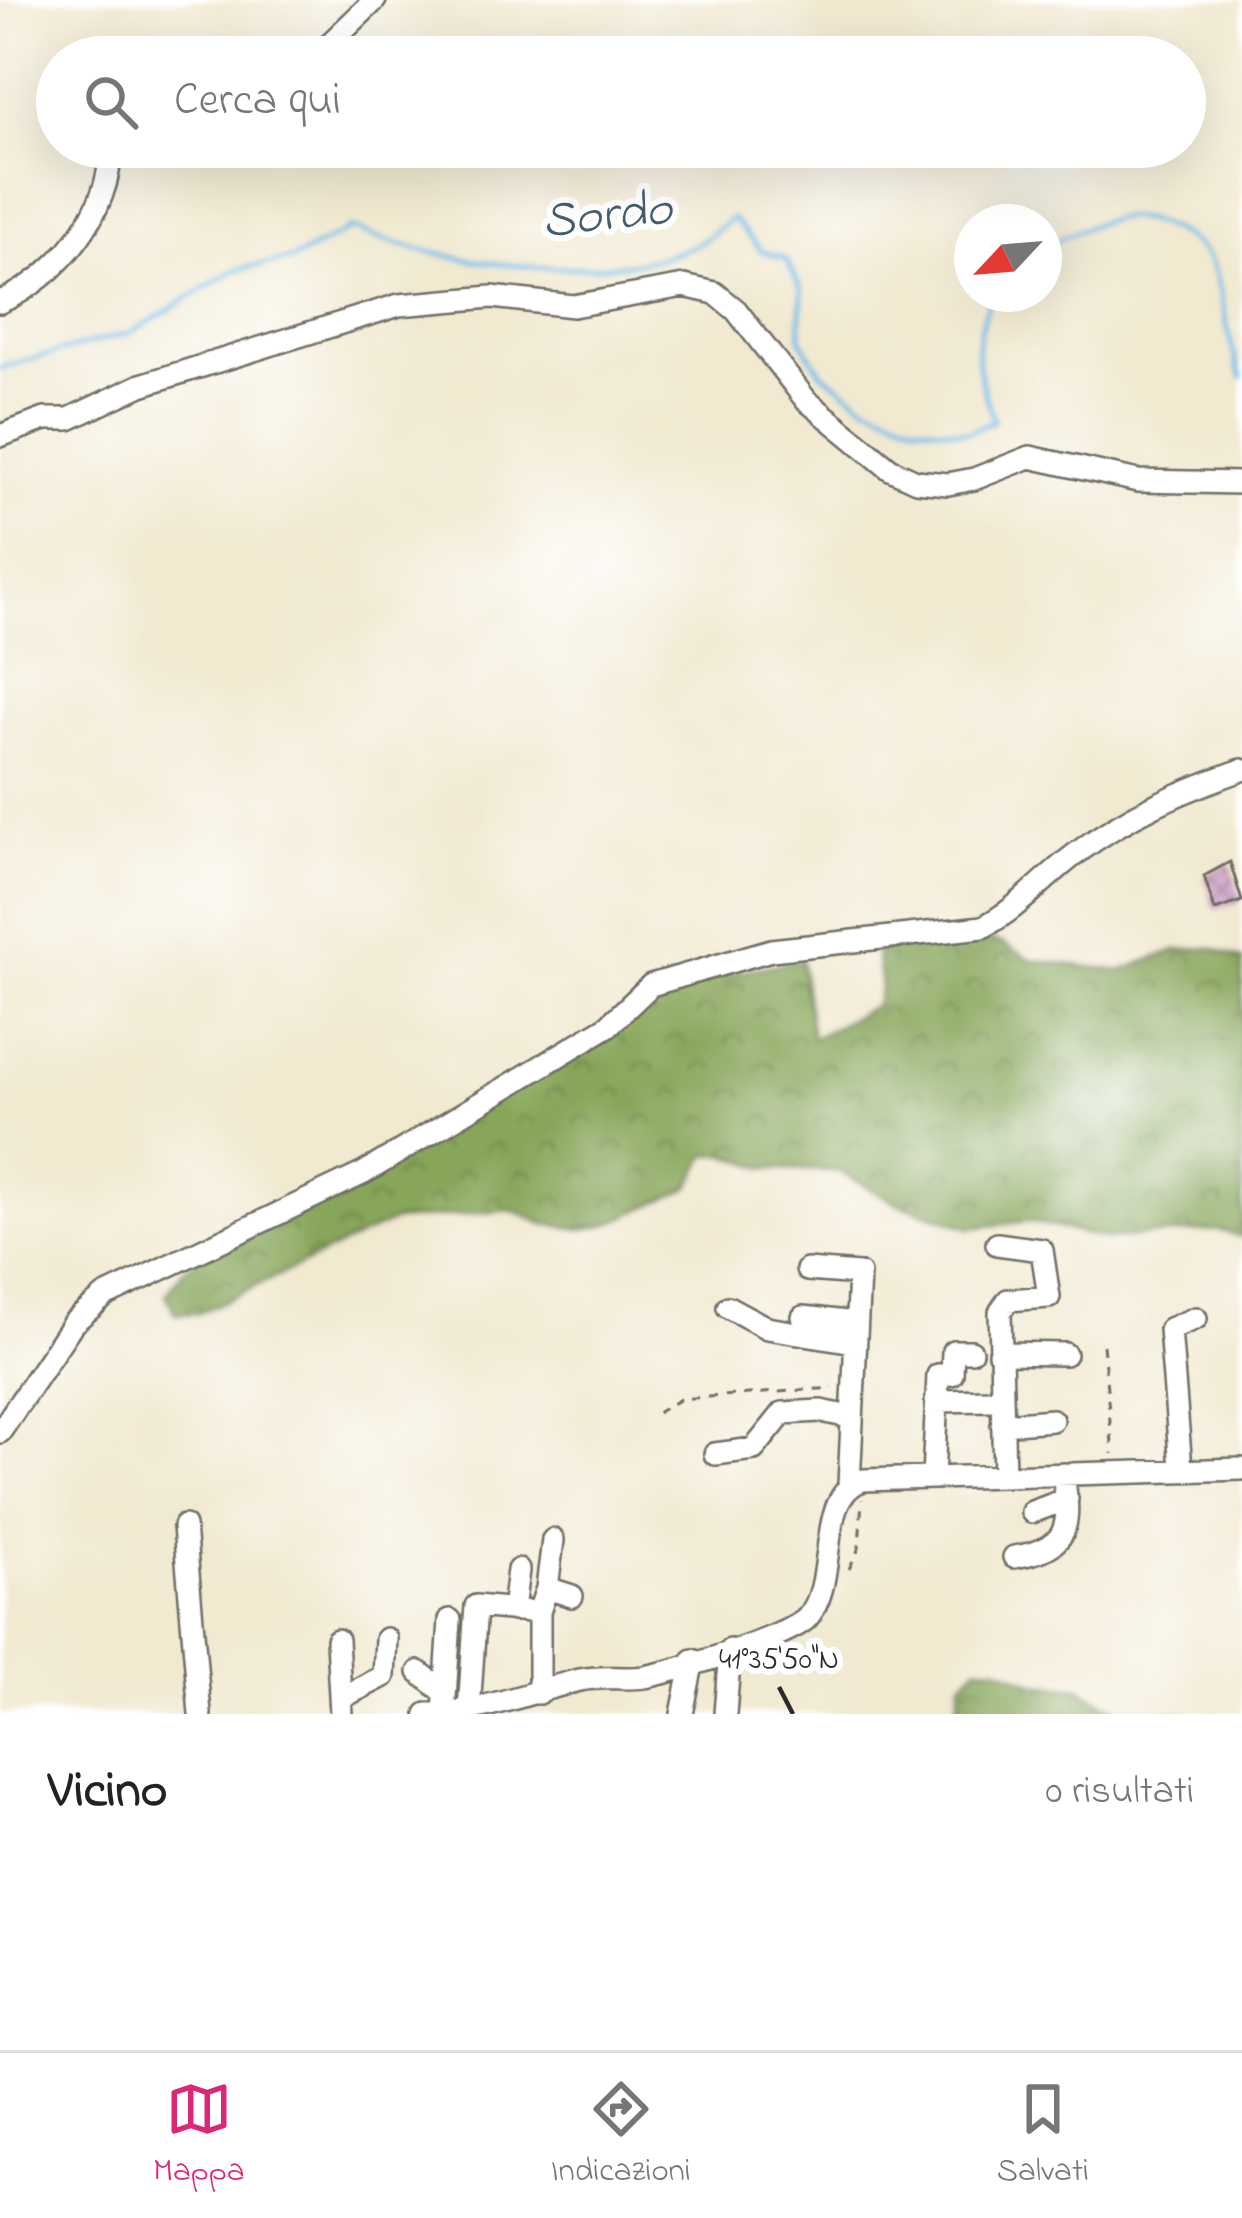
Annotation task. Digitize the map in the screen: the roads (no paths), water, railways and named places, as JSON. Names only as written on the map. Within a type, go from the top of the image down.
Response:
[{"type":"street","points":[[338,36],[375,0]]},
{"type":"street","points":[[0,302],[32,289],[63,260],[111,168]]},
{"type":"street","points":[[0,436],[45,419],[69,419],[141,385],[399,304],[492,297],[573,306],[684,286],[715,293],[736,310],[806,400],[890,469],[916,481],[961,482],[1030,458],[1138,481],[1242,484]]},
{"type":"street","points":[[0,1432],[73,1323],[105,1296],[364,1172],[608,1026],[651,985],[770,950],[983,927],[1014,910],[1064,862],[1134,815],[1187,788],[1242,770]]},
{"type":"street","points":[[997,1244],[1042,1250],[1049,1297],[1016,1298],[1003,1306],[995,1391],[1004,1475]]},
{"type":"street","points":[[419,1672],[444,1703],[469,1711],[589,1678],[647,1676],[778,1638],[811,1615],[827,1575],[836,1513],[856,1482],[850,1417],[859,1274],[807,1270]]},
{"type":"street","points":[[728,1307],[767,1328],[854,1333]]},
{"type":"street","points":[[802,1317],[854,1333]]},
{"type":"street","points":[[1181,1468],[1170,1329],[1196,1318]]},
{"type":"street","points":[[933,1477],[938,1375],[952,1374],[953,1351],[971,1351]]},
{"type":"street","points":[[999,1353],[1065,1354]]},
{"type":"street","points":[[936,1401],[995,1391],[1030,1363]]},
{"type":"street","points":[[715,1454],[754,1449],[783,1413],[821,1411],[850,1417]]},
{"type":"street","points":[[1002,1424],[1052,1420]]},
{"type":"street","points":[[856,1482],[1242,1469]]},
{"type":"street","points":[[1014,1557],[1042,1552],[1062,1535],[1068,1522],[1064,1474]]},
{"type":"street","points":[[1032,1512],[1067,1499]]},
{"type":"street","points":[[184,1526],[200,1714]]},
{"type":"street","points":[[539,1693],[539,1612],[553,1540]]},
{"type":"street","points":[[513,1610],[518,1570]]},
{"type":"street","points":[[547,1588],[572,1596]]},
{"type":"street","points":[[469,1711],[476,1606],[539,1612]]},
{"type":"street","points":[[428,1714],[444,1703],[451,1672],[450,1621]]},
{"type":"street","points":[[343,1702],[385,1676],[386,1639]]},
{"type":"street","points":[[337,1640],[343,1702]]},
{"type":"street","points":[[725,1714],[730,1650]]},
{"type":"street","points":[[682,1714],[693,1660]]},
{"type":"street","points":[[343,1702],[346,1665]]},
{"type":"waterway","name":"Sordo","points":[[0,368],[132,332],[235,270],[293,259],[352,228],[476,261],[570,268],[658,258],[700,242],[732,218],[762,251],[786,259],[802,291],[800,338],[821,372],[865,404],[916,424],[967,432],[994,421],[978,358],[986,312]]},
{"type":"waterway","name":"Sordo","points":[[1062,238],[1109,220],[1131,218],[1155,223],[1191,242],[1214,270],[1242,377]]}]
